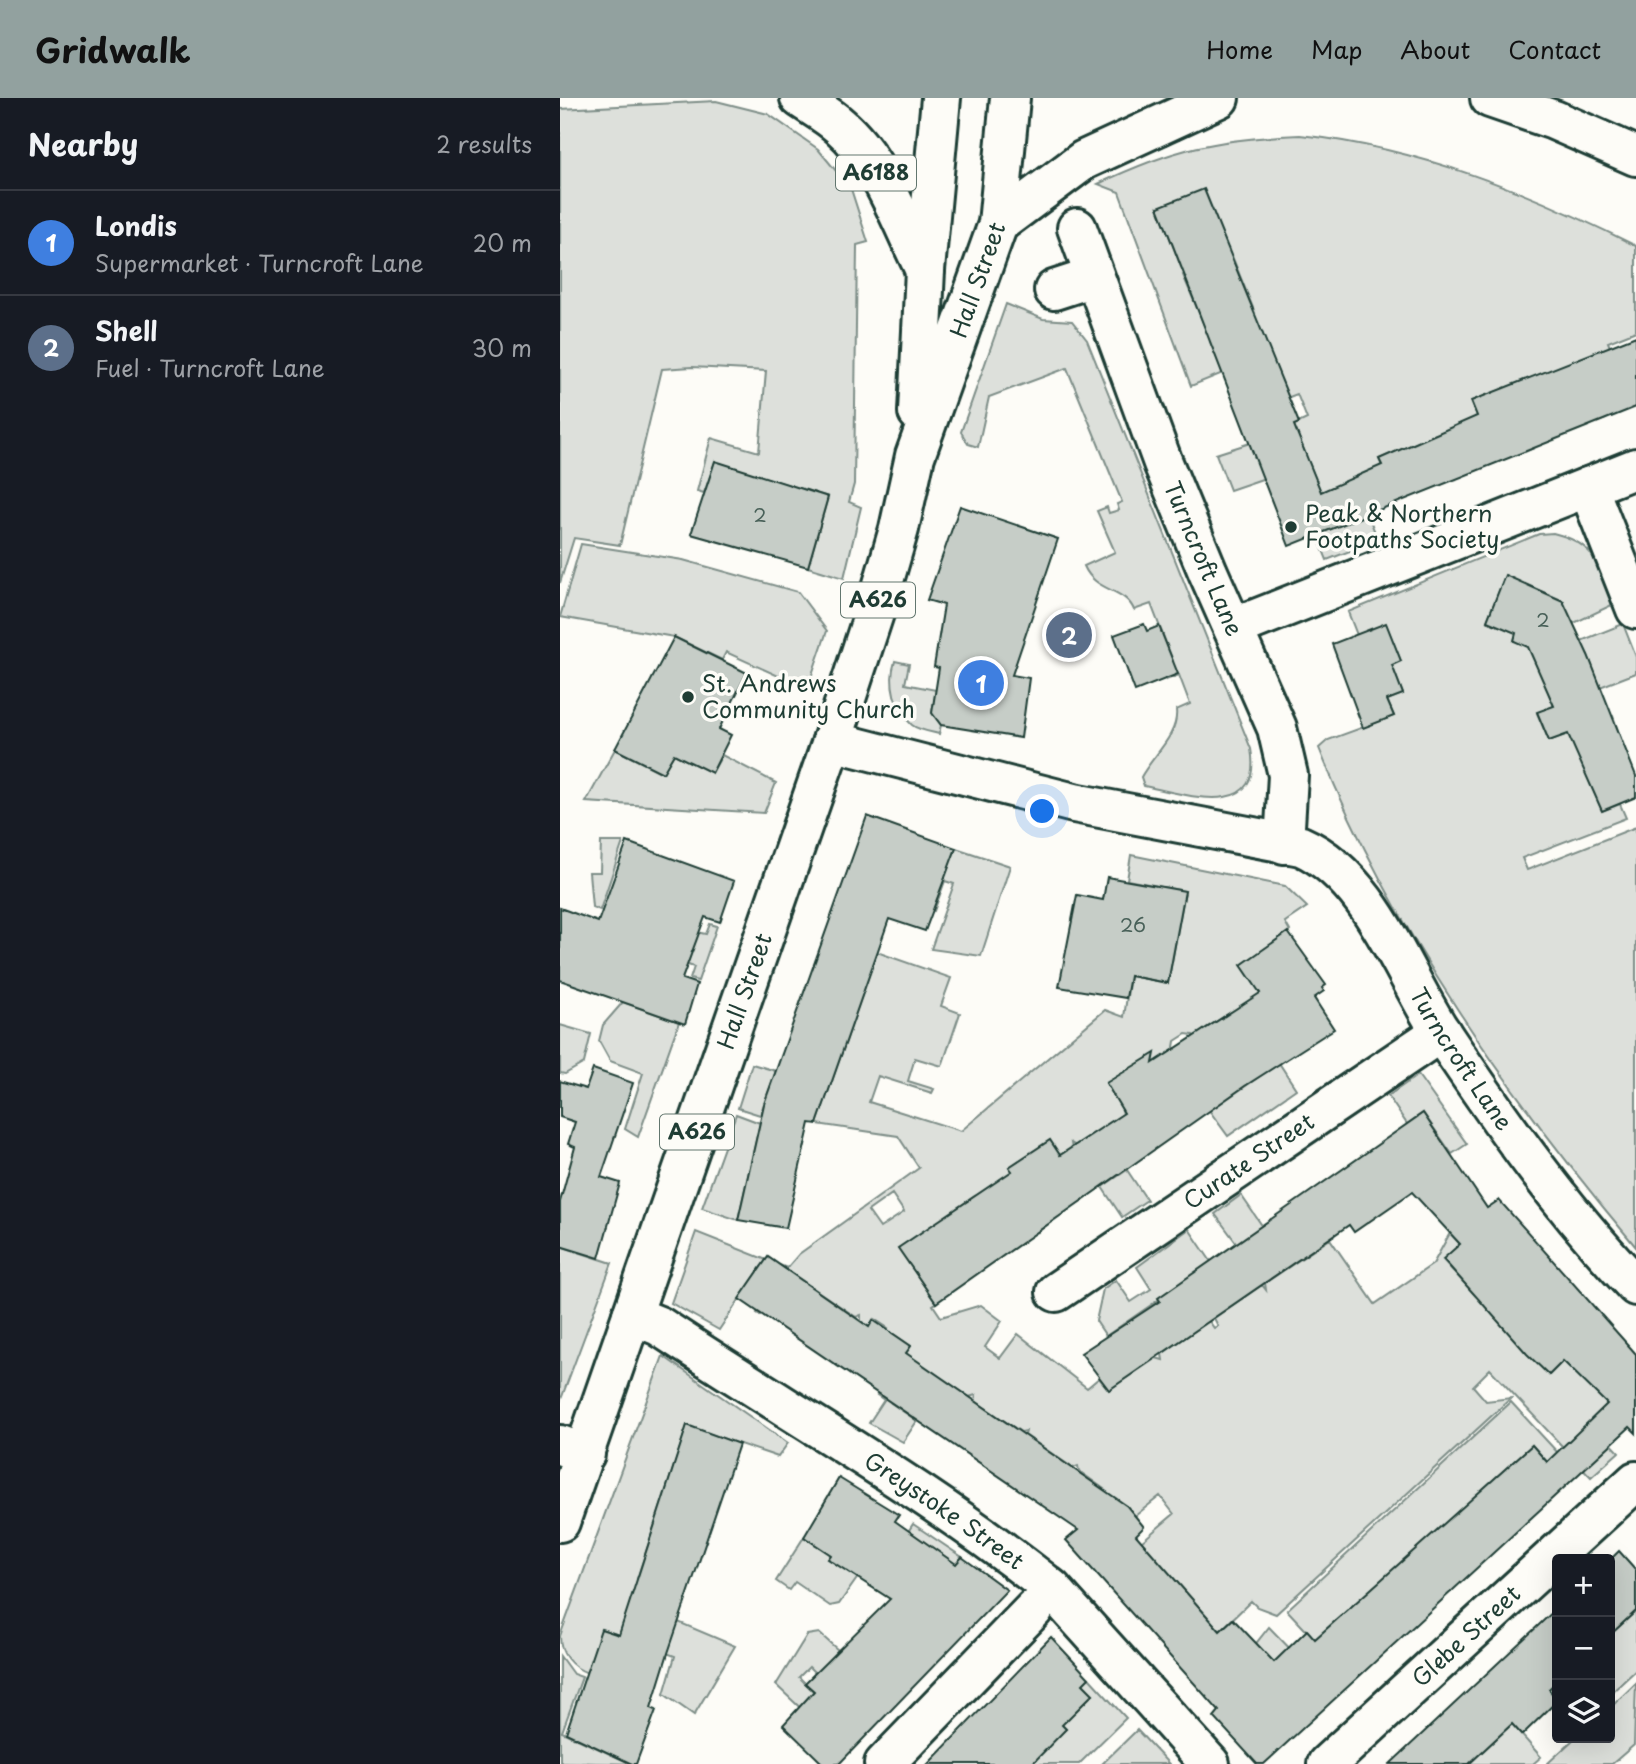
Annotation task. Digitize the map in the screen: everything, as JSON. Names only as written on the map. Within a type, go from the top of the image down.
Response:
[{"type":"street","name":"A6188","points":[[800,98],[841,126],[860,149],[875,171],[925,270]]},
{"type":"street","name":"Hall Street","points":[[915,456],[925,270],[942,98]]},
{"type":"street","name":"Hall Street","points":[[560,1522],[572,1450],[632,1315],[832,741],[879,598],[899,529],[915,456],[999,224],[1010,98]]},
{"type":"street","points":[[999,224],[1084,160],[1219,98]]},
{"type":"street","points":[[1490,98],[1554,120],[1636,156]]},
{"type":"street","name":"Turncroft Lane","points":[[1077,228],[1163,463],[1285,753],[1288,775],[1284,844]]},
{"type":"street","points":[[1054,290],[1094,277]]},
{"type":"street","points":[[1233,628],[1636,468]]},
{"type":"street","points":[[1588,487],[1636,609]]},
{"type":"street","name":"Turncroft Lane","points":[[832,741],[1074,803],[1284,844],[1317,853],[1346,877],[1441,1032],[1541,1174],[1636,1286]]},
{"type":"street","name":"Curate Street","points":[[1056,1292],[1441,1032]]},
{"type":"street","name":"Greystoke Street","points":[[632,1315],[659,1326],[923,1496],[1023,1566],[1052,1589],[1210,1764]]},
{"type":"street","name":"Glebe Street","points":[[1327,1764],[1636,1481]]},
{"type":"street","points":[[884,1764],[1034,1609]]},
{"type":"shaded area","points":[[716,101],[768,114],[818,149],[851,189],[868,242],[857,245],[854,484],[849,502],[861,507],[844,578],[808,567],[828,497],[715,462],[704,493],[697,491],[711,438],[759,452],[766,371],[692,367],[662,369],[620,545],[574,538],[560,583],[560,109]]},
{"type":"shaded area","points":[[1300,135],[1388,150],[1473,175],[1555,208],[1636,246],[1636,331],[1608,342],[1617,364],[1589,375],[1606,419],[1595,423],[1517,402],[1536,447],[1525,452],[1500,390],[1471,401],[1478,418],[1456,478],[1436,434],[1379,459],[1396,500],[1353,478],[1378,540],[1327,560],[1317,535],[1346,523],[1331,488],[1321,492],[1309,463],[1230,490],[1216,454],[1250,443],[1262,472],[1306,455],[1294,425],[1307,419],[1297,394],[1284,399],[1211,344],[1223,373],[1191,386],[1119,192],[1098,184],[1150,162],[1196,148],[1244,139]],"holes":[[[1158,207],[1228,249],[1181,267]],[[1232,256],[1255,313],[1207,332],[1183,275]]]},
{"type":"shaded area","points":[[1006,304],[1043,319],[1072,321],[1087,340],[1251,749],[1252,772],[1245,787],[1233,795],[1198,797],[1144,786],[1141,777],[1169,737],[1176,719],[1176,710],[1190,704],[1179,675],[1166,680],[1160,666],[1173,661],[1151,604],[1134,610],[1124,598],[1095,581],[1084,566],[1115,552],[1097,511],[1107,507],[1109,513],[1119,510],[1117,504],[1122,502],[1067,368],[989,397],[978,447],[968,444],[961,432]]},
{"type":"shaded area","points":[[1553,533],[1579,543],[1588,550],[1600,568],[1614,604],[1549,635],[1564,601],[1505,576],[1487,621],[1516,633],[1514,641],[1581,641],[1623,624],[1636,657],[1636,673],[1600,687],[1588,655],[1541,674],[1554,706],[1537,713],[1549,741],[1613,716],[1621,739],[1579,757],[1602,811],[1620,804],[1626,818],[1522,858],[1527,870],[1636,827],[1636,1247],[1544,1131],[1458,1010],[1382,882],[1348,816],[1319,748],[1328,740],[1394,716],[1387,700],[1403,694],[1392,665],[1401,661],[1386,624],[1357,635],[1348,612],[1539,534]]},
{"type":"shaded area","points":[[581,544],[683,560],[798,592],[827,631],[807,689],[726,652],[722,660],[674,637],[560,617]]},
{"type":"shaded area","points":[[895,661],[909,664],[905,684],[936,690],[932,713],[941,725],[939,734],[915,727],[901,711],[893,687]]},
{"type":"shaded area","points":[[615,749],[662,773],[674,754],[712,773],[722,755],[776,783],[764,813],[586,802]]},
{"type":"shaded area","points":[[601,842],[623,842],[600,910],[592,907],[589,872],[600,872]]},
{"type":"shaded area","points":[[956,848],[1010,866],[981,956],[931,949],[954,884],[945,881],[934,911],[896,898],[952,858]]},
{"type":"shaded area","points":[[1131,855],[1285,886],[1307,907],[1285,922],[1290,931],[1242,965],[1280,1020],[1314,998],[1316,1001],[1263,1038],[1251,1020],[1242,1027],[1231,1012],[1206,1028],[1214,1041],[1202,1049],[1193,1035],[1186,1034],[1175,1041],[1174,1047],[1215,1107],[1279,1063],[1296,1089],[1228,1136],[1206,1106],[1199,1110],[1176,1077],[1128,1110],[1121,1105],[1123,1114],[1076,1146],[1071,1143],[1072,1149],[1045,1167],[1034,1151],[1010,1167],[1048,1224],[1038,1232],[1012,1193],[985,1211],[975,1196],[957,1208],[967,1223],[963,1226],[958,1222],[960,1228],[909,1263],[936,1303],[933,1305],[941,1317],[981,1305],[1002,1321],[985,1347],[1000,1358],[1018,1334],[1087,1388],[1099,1378],[1109,1390],[1156,1358],[1163,1360],[1162,1354],[1209,1321],[1214,1328],[1218,1326],[1214,1318],[1262,1285],[1266,1290],[1265,1283],[1330,1239],[1375,1304],[1433,1264],[1450,1233],[1460,1244],[1443,1260],[1475,1295],[1493,1278],[1503,1289],[1484,1305],[1513,1337],[1530,1322],[1541,1334],[1525,1350],[1549,1375],[1564,1360],[1607,1404],[1590,1421],[1619,1452],[1591,1477],[1490,1369],[1473,1386],[1486,1401],[1511,1398],[1276,1614],[1257,1607],[1251,1601],[1220,1631],[1141,1542],[1174,1514],[1160,1496],[1135,1516],[1125,1505],[1116,1513],[1109,1505],[1078,1530],[1076,1528],[1104,1489],[1079,1471],[1078,1466],[1073,1468],[1025,1435],[1026,1431],[1021,1432],[975,1401],[976,1395],[969,1397],[918,1362],[891,1403],[917,1421],[903,1442],[869,1423],[884,1400],[877,1395],[911,1346],[893,1334],[889,1340],[883,1336],[888,1328],[874,1319],[869,1327],[861,1321],[861,1315],[856,1317],[789,1272],[760,1315],[757,1313],[779,1280],[761,1267],[719,1330],[671,1303],[696,1232],[787,1268],[799,1254],[919,1168],[898,1136],[817,1124],[877,952],[951,978],[941,1006],[960,1013],[942,1066],[915,1058],[908,1081],[934,1089],[932,1093],[878,1076],[869,1102],[961,1131],[1105,1010],[1124,1017],[1130,976],[1168,983],[1185,891],[1127,880]],"holes":[[[892,1194],[904,1212],[880,1228],[868,1211]]]},
{"type":"shaded area","points":[[710,924],[717,926],[698,981],[690,979],[694,967],[685,964],[696,932],[706,934]]},
{"type":"shaded area","points":[[623,1002],[679,1022],[638,1137],[625,1129],[643,1073],[610,1061],[599,1041],[603,1025]]},
{"type":"shaded area","points":[[560,1025],[591,1034],[584,1063],[565,1074],[560,1073]]},
{"type":"shaded area","points":[[752,1064],[776,1071],[760,1115],[738,1108]]},
{"type":"shaded area","points":[[1418,1075],[1467,1144],[1452,1154],[1423,1113],[1407,1124],[1388,1096]]},
{"type":"shaded area","points":[[736,1114],[760,1123],[738,1220],[702,1208]]},
{"type":"shaded area","points":[[1127,1170],[1147,1200],[1122,1217],[1102,1187]]},
{"type":"shaded area","points":[[1241,1195],[1263,1227],[1238,1245],[1215,1214]]},
{"type":"shaded area","points":[[1189,1229],[1212,1263],[1106,1336],[1096,1321],[1103,1289],[1116,1280],[1131,1302],[1151,1289],[1137,1267]]},
{"type":"shaded area","points":[[560,1246],[612,1263],[560,1402]]},
{"type":"shaded area","points":[[663,1356],[788,1443],[778,1457],[687,1426],[637,1579],[678,1622],[735,1646],[694,1715],[664,1694],[675,1656],[602,1629],[588,1673],[568,1659],[562,1649],[560,1636]]},
{"type":"shaded area","points":[[1511,1402],[1559,1454],[1549,1464],[1532,1445],[1316,1641],[1287,1610]]},
{"type":"shaded area","points":[[913,1524],[962,1557],[956,1564],[882,1572]]},
{"type":"shaded area","points":[[804,1537],[816,1545],[838,1544],[829,1558],[861,1573],[839,1604],[830,1606],[795,1582],[789,1590],[776,1581]]},
{"type":"shaded area","points":[[1636,1611],[1636,1670],[1615,1689],[1615,1680],[1615,1630]]},
{"type":"shaded area","points":[[1269,1627],[1298,1657],[1245,1708],[1254,1646]]},
{"type":"shaded area","points":[[819,1633],[838,1650],[828,1661],[833,1691],[809,1667],[799,1677],[814,1692],[810,1717],[776,1685],[807,1635]]},
{"type":"shaded area","points":[[560,1656],[573,1674],[582,1677],[562,1732],[632,1764],[560,1762]]},
{"type":"shaded area","points":[[1089,1678],[1126,1718],[1079,1764],[1022,1764],[1066,1729],[1053,1716],[1075,1712],[1093,1694],[1083,1684]]},
{"type":"shaded area","points":[[1636,1683],[1634,1745],[1612,1764],[1547,1764],[1570,1743],[1615,1743],[1615,1703]]},
{"type":"shaded area","points":[[1512,1724],[1541,1757],[1533,1764],[1469,1764]]},
{"type":"shaded area","points":[[1137,1730],[1169,1764],[1102,1764]]},
{"type":"building","points":[[1204,189],[1299,423],[1294,425],[1321,492],[1382,465],[1379,459],[1477,416],[1471,401],[1636,336],[1636,407],[1289,546],[1158,207]]},
{"type":"building","points":[[715,461],[828,497],[808,567],[691,534]]},
{"type":"building","points":[[960,506],[1058,539],[1012,675],[1029,678],[1021,738],[941,725],[932,713],[939,668],[934,667],[944,605],[927,600]]},
{"type":"building","points":[[1505,575],[1563,601],[1588,655],[1636,776],[1636,797],[1602,811],[1568,734],[1549,741],[1537,712],[1554,706],[1528,647],[1514,641],[1516,633],[1487,621]]},
{"type":"building","points":[[1386,623],[1401,661],[1392,665],[1403,694],[1387,700],[1394,716],[1363,728],[1332,644]]},
{"type":"building","points":[[1144,624],[1147,631],[1159,626],[1178,674],[1135,691],[1114,635]]},
{"type":"building","name":"St. Andrews Community Church","points":[[674,637],[747,673],[719,729],[731,735],[712,773],[674,754],[663,773],[615,749]]},
{"type":"building","points":[[867,816],[956,848],[925,931],[889,919],[817,1124],[810,1123],[786,1228],[738,1220],[764,1104]]},
{"type":"building","points":[[627,842],[734,881],[720,922],[705,917],[682,979],[697,984],[685,1024],[560,980],[560,908],[598,922]]},
{"type":"building","points":[[1107,877],[1185,891],[1168,983],[1130,976],[1126,998],[1059,987],[1077,895],[1103,900]]},
{"type":"building","points":[[1288,932],[1326,985],[1322,988],[1324,991],[1314,998],[1334,1029],[1245,1086],[936,1303],[898,1248],[1012,1171],[1009,1167],[1050,1140],[1060,1155],[1124,1113],[1106,1083],[1155,1053],[1153,1063],[1260,993],[1241,965]]},
{"type":"building","points":[[593,1069],[633,1083],[601,1177],[620,1183],[599,1258],[560,1246],[560,1202],[575,1147],[568,1144],[575,1122],[560,1117],[560,1081],[586,1089]]},
{"type":"building","points":[[1423,1113],[1487,1208],[1499,1200],[1636,1354],[1636,1433],[1630,1427],[1264,1764],[1257,1764],[1214,1717],[1219,1711],[1066,1540],[1078,1530],[739,1299],[768,1257],[869,1327],[873,1320],[911,1346],[906,1353],[1127,1506],[1144,1527],[1136,1535],[1220,1631],[1233,1619],[1274,1662],[1307,1630],[1315,1639],[1532,1445],[1547,1462],[1607,1404],[1563,1361],[1549,1375],[1527,1354],[1443,1259],[1460,1244],[1412,1192],[1354,1232],[1349,1225],[1109,1390],[1081,1353],[1160,1301],[1158,1298]]},
{"type":"building","points":[[687,1425],[739,1444],[668,1653],[651,1708],[656,1710],[636,1764],[632,1764],[566,1733],[601,1629],[619,1635]]},
{"type":"building","points":[[839,1478],[899,1515],[895,1521],[956,1564],[962,1557],[1007,1590],[839,1764],[823,1764],[783,1725],[814,1691],[805,1683],[890,1599],[828,1559],[831,1555],[804,1537]]},
{"type":"building","points":[[1619,1551],[1636,1570],[1636,1611],[1615,1630],[1615,1617],[1615,1555]]},
{"type":"building","points":[[1552,1613],[1552,1686],[1549,1689],[1552,1694],[1552,1706],[1522,1735],[1512,1724],[1469,1764],[1390,1764]]},
{"type":"building","points":[[1051,1637],[1089,1678],[1083,1684],[1093,1694],[1062,1725],[1066,1729],[1032,1764],[928,1764]]},
{"type":"place","name":"Peak & Northern Footpaths Society","points":[[1291,527]]},
{"type":"place","name":"Shell","points":[[1069,635]]},
{"type":"place","name":"Londis","points":[[981,683]]},
{"type":"place","name":"St. Andrews Community Church","points":[[688,697]]}]
